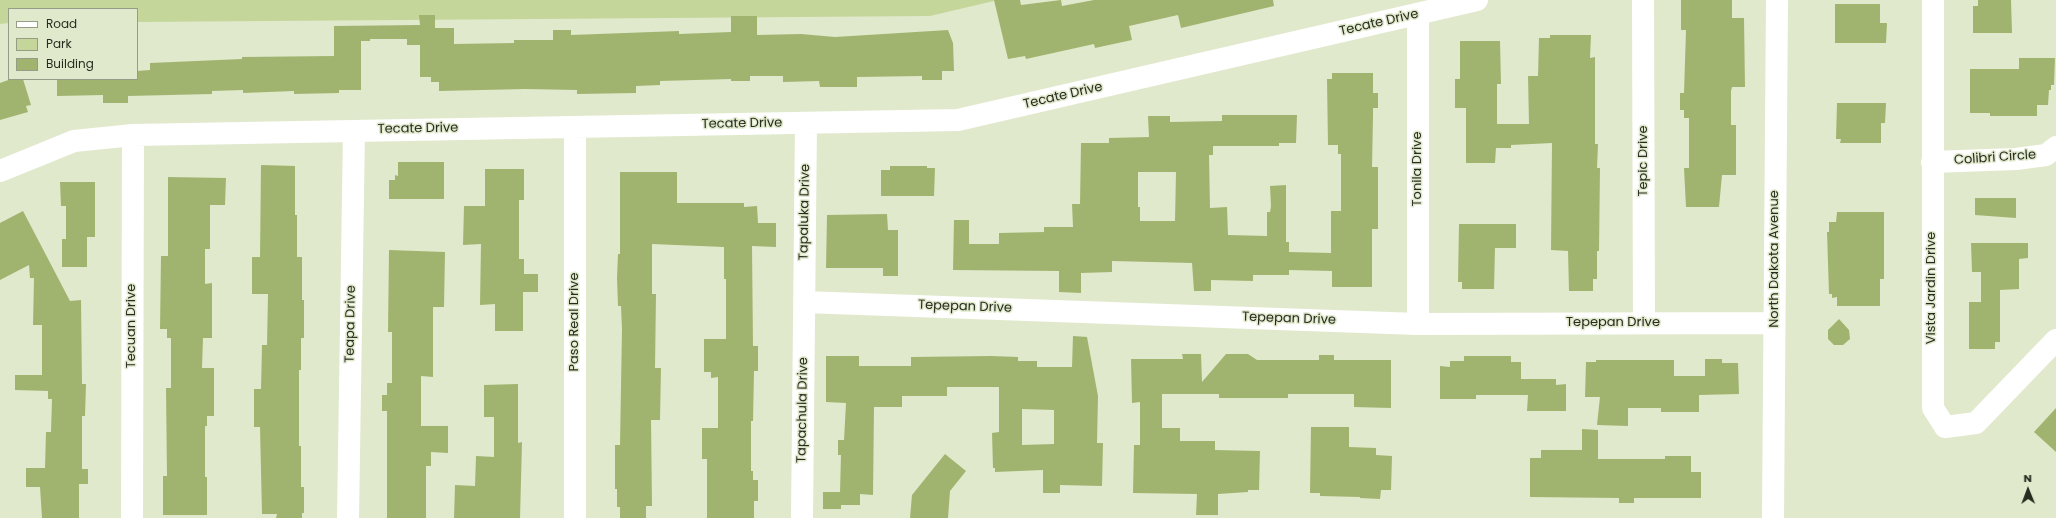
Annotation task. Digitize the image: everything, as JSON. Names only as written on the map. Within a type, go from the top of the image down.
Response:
[{"type":"street","name":"Tecate Drive","points":[[0,171],[74,141],[133,135],[958,120],[1477,0]]},
{"type":"street","name":"Tepic Drive","points":[[1643,0],[1644,323]]},
{"type":"street","name":"North Dakota Avenue","points":[[1773,518],[1777,0]]},
{"type":"street","name":"Vista Jardin Drive","points":[[1933,0],[1933,408],[1945,427],[1976,423],[2056,340]]},
{"type":"street","name":"Tonila Drive","points":[[1418,14],[1418,324]]},
{"type":"street","name":"Tapaluka Drive","points":[[804,302],[806,123]]},
{"type":"street","name":"Paso Real Drive","points":[[575,127],[575,518]]},
{"type":"street","name":"Teapa Drive","points":[[348,518],[354,131]]},
{"type":"street","name":"Tecuan Drive","points":[[132,518],[133,135]]},
{"type":"street","name":"Colibri Circle","points":[[1932,162],[2016,159],[2046,155],[2056,147]]},
{"type":"street","name":"Tepepan Drive","points":[[804,302],[1418,324],[1774,323]]},
{"type":"street","name":"Tapachula Drive","points":[[802,518],[804,302]]},
{"type":"green space","points":[[0,0],[998,0],[930,16],[138,22],[138,8],[8,8],[8,23],[0,24]]},
{"type":"building","points":[[994,0],[1020,0],[1021,5],[1061,0],[1062,6],[1094,0],[1273,0],[1274,6],[1181,28],[1178,15],[1129,26],[1132,40],[1095,48],[1094,44],[1026,59],[1025,56],[1008,59]]},
{"type":"building","points":[[1681,0],[1732,0],[1732,18],[1744,18],[1745,87],[1732,87],[1731,91],[1731,125],[1736,125],[1736,175],[1722,175],[1719,207],[1686,207],[1684,168],[1689,168],[1689,118],[1684,118],[1684,110],[1680,110],[1680,93],[1684,93],[1686,30],[1681,30]]},
{"type":"building","points":[[1978,0],[2011,0],[2012,33],[1973,33],[1973,6],[1978,6]]},
{"type":"building","points":[[1835,4],[1880,4],[1880,23],[1887,23],[1886,43],[1835,43]]},
{"type":"building","points":[[419,15],[435,15],[435,28],[454,28],[454,44],[514,43],[514,40],[553,40],[553,30],[571,30],[571,35],[679,31],[679,34],[731,32],[731,16],[757,16],[757,35],[801,34],[835,37],[948,30],[953,43],[954,71],[942,71],[942,80],[922,80],[922,76],[857,77],[857,87],[820,87],[819,81],[783,82],[783,76],[750,76],[750,81],[731,81],[731,79],[660,81],[660,85],[636,86],[636,93],[577,94],[577,90],[525,89],[439,91],[439,82],[431,82],[431,77],[420,77],[420,45],[407,45],[407,39],[370,39],[370,41],[361,41],[361,90],[339,90],[339,93],[294,94],[294,91],[243,93],[243,90],[212,91],[212,94],[128,96],[128,103],[103,103],[103,95],[57,96],[57,80],[138,80],[138,71],[150,70],[150,63],[242,59],[242,57],[334,56],[334,26],[420,25]]},
{"type":"building","points":[[1550,35],[1591,35],[1590,58],[1595,57],[1595,144],[1598,144],[1597,168],[1600,168],[1599,251],[1597,251],[1597,279],[1593,279],[1593,291],[1569,291],[1568,251],[1551,250],[1552,143],[1511,145],[1511,148],[1496,148],[1495,163],[1466,163],[1466,108],[1455,108],[1455,79],[1460,79],[1460,41],[1500,41],[1501,84],[1497,84],[1497,124],[1529,124],[1528,76],[1538,76],[1539,38],[1550,38]]},
{"type":"building","points":[[2019,58],[2055,58],[2054,85],[2051,85],[2051,90],[2049,90],[2048,105],[2037,105],[2037,116],[1990,116],[1990,113],[1970,113],[1970,69],[2019,69]]},
{"type":"building","points":[[1332,73],[1373,73],[1373,93],[1378,93],[1378,108],[1373,108],[1372,167],[1378,167],[1378,229],[1372,229],[1372,287],[1332,287],[1332,271],[1289,270],[1289,275],[1253,275],[1253,281],[1211,280],[1211,291],[1194,291],[1192,263],[1112,261],[1112,272],[1081,273],[1081,293],[1059,292],[1059,271],[953,270],[954,220],[969,220],[969,244],[999,244],[999,233],[1044,232],[1044,227],[1073,227],[1072,204],[1080,204],[1081,143],[1109,143],[1109,138],[1149,137],[1148,116],[1170,116],[1170,122],[1222,121],[1222,115],[1297,115],[1296,143],[1279,143],[1279,146],[1213,146],[1213,155],[1209,155],[1210,208],[1227,207],[1228,235],[1267,236],[1267,212],[1270,212],[1271,206],[1270,186],[1286,185],[1286,242],[1289,242],[1289,252],[1331,253],[1331,211],[1341,211],[1341,154],[1338,154],[1338,145],[1328,145],[1327,79],[1332,79]],"holes":[[[1138,172],[1176,172],[1175,221],[1140,221],[1140,207],[1138,207]]]},
{"type":"building","points":[[8,80],[23,80],[31,105],[26,106],[28,112],[0,120],[0,83]]},
{"type":"building","points":[[1837,103],[1886,103],[1885,123],[1881,123],[1881,143],[1840,143],[1841,139],[1836,139]]},
{"type":"building","points":[[398,162],[444,162],[444,199],[389,199],[389,180],[395,180],[395,175],[398,176]]},
{"type":"building","points":[[261,165],[295,166],[297,257],[302,257],[302,300],[304,300],[304,338],[301,338],[301,370],[299,370],[299,446],[301,446],[301,487],[304,487],[304,513],[302,513],[302,518],[276,518],[277,514],[262,514],[260,427],[254,427],[254,389],[261,389],[262,345],[267,345],[268,294],[252,294],[252,257],[260,257]]},
{"type":"building","points":[[890,166],[927,166],[927,168],[935,168],[934,196],[881,196],[881,170],[890,170]]},
{"type":"building","points":[[485,169],[524,169],[524,200],[519,200],[519,259],[524,259],[524,274],[538,274],[538,292],[523,292],[523,331],[495,331],[495,304],[480,305],[481,244],[463,245],[464,206],[485,206]]},
{"type":"building","points":[[620,172],[677,172],[677,203],[744,203],[744,207],[757,206],[758,223],[776,223],[776,247],[752,246],[753,346],[758,346],[758,371],[754,371],[753,421],[751,421],[751,471],[753,471],[753,480],[758,480],[758,501],[754,501],[754,518],[707,518],[707,459],[702,459],[702,428],[718,428],[718,377],[711,378],[711,372],[704,372],[704,339],[726,339],[726,279],[724,279],[724,247],[652,244],[652,294],[656,294],[655,368],[661,368],[660,420],[651,420],[652,506],[646,506],[646,518],[620,518],[620,507],[617,507],[617,489],[615,489],[615,445],[620,445],[622,329],[621,306],[618,306],[617,278],[618,254],[620,254]]},
{"type":"building","points":[[168,177],[226,178],[225,205],[210,205],[210,249],[205,249],[205,284],[212,283],[212,338],[203,338],[202,368],[214,368],[214,416],[207,416],[207,426],[205,426],[207,515],[163,515],[163,476],[167,476],[166,388],[171,388],[171,338],[167,338],[167,329],[160,329],[161,256],[168,256]]},
{"type":"building","points":[[60,182],[95,182],[95,237],[87,237],[87,267],[62,267],[62,239],[66,239],[66,206],[61,206]]},
{"type":"building","points":[[1975,198],[2016,198],[2016,218],[1975,215]]},
{"type":"building","points":[[23,211],[70,301],[81,300],[82,384],[86,384],[85,416],[82,416],[82,469],[88,469],[88,484],[79,484],[79,518],[42,518],[40,487],[26,487],[26,468],[45,468],[46,432],[51,432],[52,399],[48,399],[48,391],[15,390],[15,375],[42,375],[42,325],[33,325],[34,278],[30,278],[29,265],[0,280],[0,223]]},
{"type":"building","points":[[1837,212],[1884,212],[1884,279],[1880,279],[1880,306],[1837,306],[1837,297],[1832,298],[1832,294],[1829,294],[1827,232],[1829,232],[1829,222],[1836,222]]},
{"type":"building","points":[[887,214],[888,230],[898,230],[898,276],[883,276],[883,268],[826,268],[827,215]]},
{"type":"building","points":[[1459,224],[1516,224],[1516,248],[1495,248],[1494,289],[1462,289],[1462,282],[1458,282]]},
{"type":"building","points":[[1971,243],[2028,243],[2028,258],[2019,259],[2019,289],[2000,290],[2000,342],[1995,342],[1995,349],[1969,349],[1969,302],[1981,302],[1981,272],[1972,272]]},
{"type":"building","points":[[389,250],[445,252],[444,307],[433,307],[433,377],[421,376],[421,426],[448,426],[448,453],[431,452],[431,466],[426,466],[426,518],[387,518],[387,411],[382,411],[382,395],[387,395],[387,383],[392,383],[392,332],[388,332]]},
{"type":"building","points":[[1839,319],[1849,330],[1850,339],[1843,345],[1834,345],[1828,339],[1828,330]]},
{"type":"building","points":[[1073,336],[1087,337],[1098,396],[1097,443],[1103,443],[1102,486],[1060,485],[1060,493],[1043,493],[1043,470],[995,472],[995,468],[993,468],[992,433],[999,432],[999,387],[947,387],[947,396],[902,396],[902,407],[874,407],[873,495],[860,494],[860,505],[841,505],[841,509],[823,509],[823,492],[840,492],[841,455],[838,455],[838,440],[844,440],[846,403],[826,402],[826,356],[859,356],[859,366],[911,366],[911,357],[991,356],[1018,357],[1018,361],[1037,361],[1037,367],[1072,367]],"holes":[[[1022,409],[1054,410],[1054,444],[1022,445]]]},
{"type":"building","points":[[1182,354],[1201,354],[1202,382],[1226,354],[1248,354],[1257,360],[1319,360],[1319,355],[1334,355],[1334,360],[1391,360],[1391,408],[1354,407],[1354,394],[1288,394],[1288,398],[1219,398],[1219,394],[1162,394],[1162,428],[1180,428],[1180,441],[1215,441],[1215,450],[1260,451],[1259,490],[1218,494],[1218,515],[1196,515],[1197,494],[1133,493],[1134,445],[1140,445],[1140,402],[1132,403],[1131,359],[1183,359]]},
{"type":"building","points":[[1464,356],[1511,356],[1511,362],[1521,362],[1521,379],[1556,379],[1556,385],[1566,384],[1566,411],[1527,411],[1528,395],[1476,395],[1476,399],[1440,399],[1440,366],[1450,367],[1450,361],[1464,361]]},
{"type":"building","points":[[1705,359],[1722,359],[1722,363],[1738,363],[1739,394],[1699,395],[1699,412],[1661,412],[1661,408],[1628,408],[1628,426],[1597,425],[1600,397],[1585,397],[1586,362],[1596,362],[1596,360],[1674,360],[1674,376],[1705,376]]},
{"type":"building","points":[[518,384],[518,443],[522,442],[520,518],[454,518],[455,485],[475,486],[476,456],[494,457],[494,417],[484,417],[484,385]]},
{"type":"building","points":[[2056,408],[2056,452],[2034,432]]},
{"type":"building","points":[[1311,427],[1349,427],[1349,447],[1376,448],[1376,455],[1392,456],[1391,490],[1381,490],[1380,499],[1320,496],[1320,493],[1310,493]]},
{"type":"building","points":[[1582,429],[1598,430],[1598,459],[1665,459],[1665,456],[1691,456],[1691,472],[1701,472],[1701,498],[1634,498],[1634,503],[1619,503],[1619,498],[1530,497],[1530,458],[1541,458],[1541,450],[1582,450]]},
{"type":"building","points":[[945,454],[966,471],[950,491],[948,518],[910,518],[912,495]]}]
